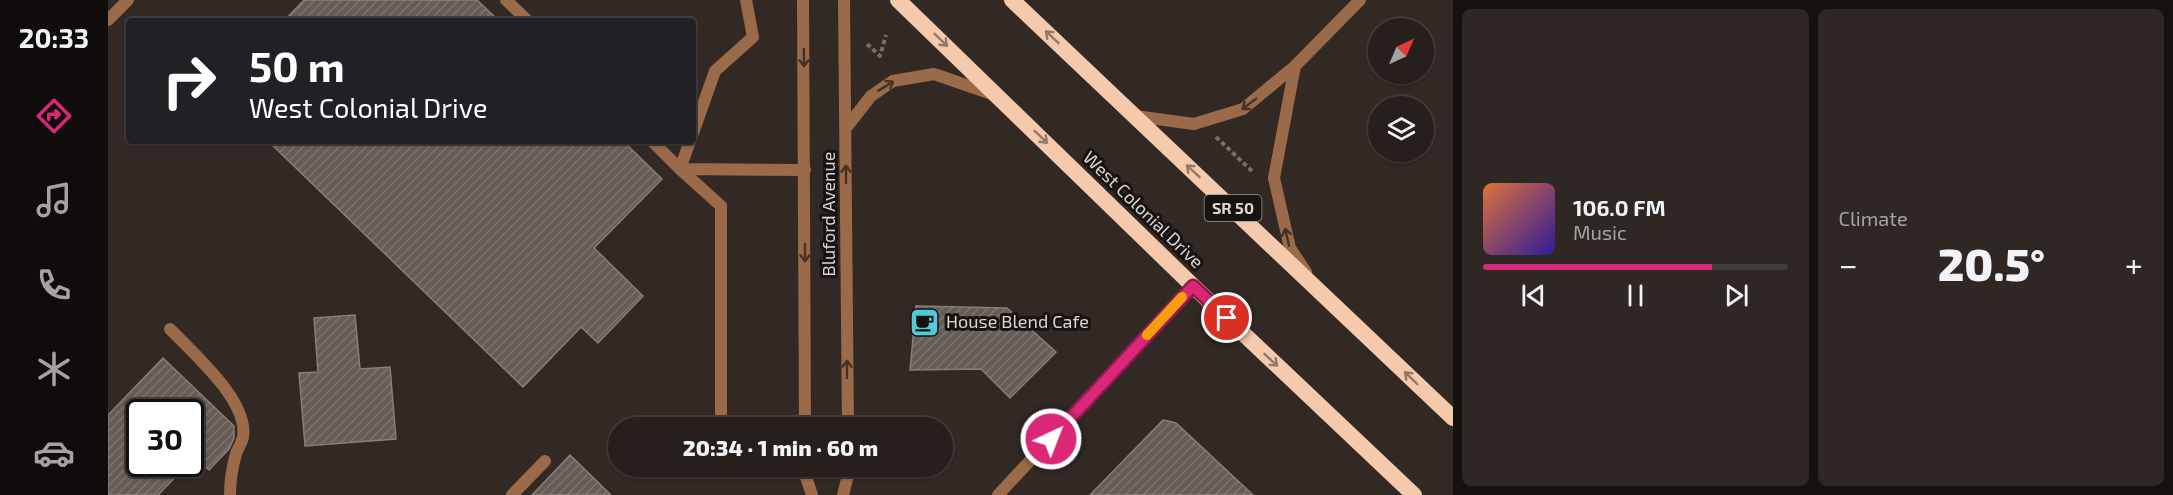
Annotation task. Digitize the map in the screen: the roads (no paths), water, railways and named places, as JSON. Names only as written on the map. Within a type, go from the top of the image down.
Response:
[{"type":"highway","name":"West Colonial Drive","points":[[898,0],[1193,286],[1414,495]]},
{"type":"highway","name":"SR 50","points":[[1012,0],[1453,418]]},
{"type":"street","points":[[108,20],[128,0]]},
{"type":"street","points":[[506,0],[525,18]]},
{"type":"street","points":[[696,125],[715,71],[753,37],[746,0]]},
{"type":"street","name":"Bluford Avenue","points":[[803,0],[805,417]]},
{"type":"street","name":"Bluford Avenue","points":[[844,0],[848,417]]},
{"type":"street","points":[[1135,116],[1194,124],[1243,109],[1294,66],[1360,0]]},
{"type":"street","points":[[1294,66],[1274,178],[1290,248],[1316,287]]},
{"type":"street","points":[[846,128],[871,96],[893,81],[934,74],[999,96]]},
{"type":"street","points":[[655,144],[721,207],[721,413]]},
{"type":"street","points":[[680,169],[689,144]]},
{"type":"street","points":[[680,169],[805,170]]},
{"type":"street","points":[[1004,493],[1193,286]]},
{"type":"street","points":[[170,329],[202,362],[236,403],[242,418],[243,438],[230,477],[230,495]]},
{"type":"street","points":[[512,495],[545,461]]},
{"type":"street","points":[[806,477],[812,495]]},
{"type":"street","points":[[843,495],[848,477]]},
{"type":"place","name":"House Blend Cafe","points":[[925,322]]}]
